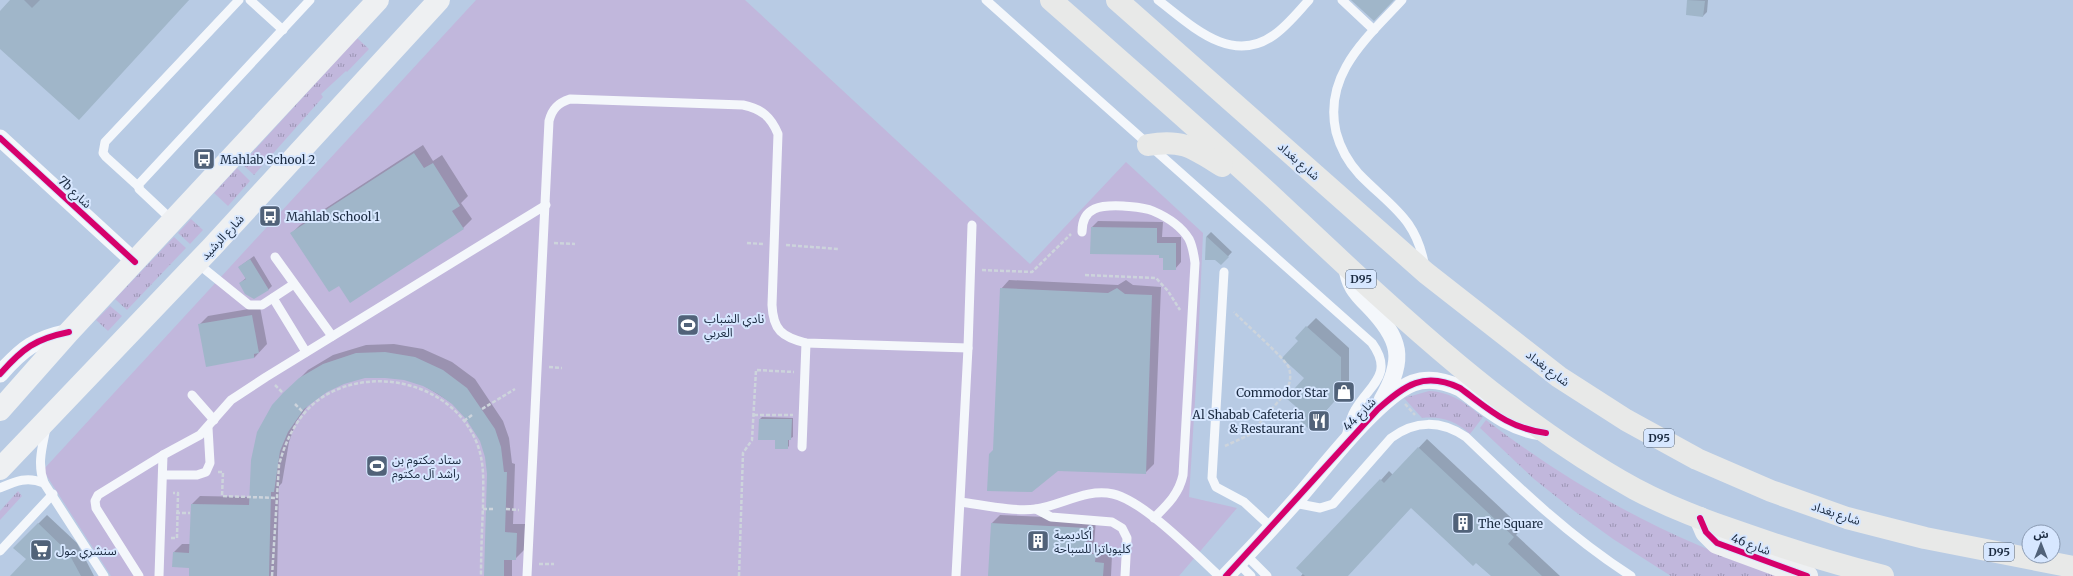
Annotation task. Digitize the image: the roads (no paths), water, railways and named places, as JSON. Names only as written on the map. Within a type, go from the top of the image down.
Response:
[{"type":"main road","points":[[0,410],[69,332],[377,0]]},
{"type":"main road","name":"شارع الرشيد","points":[[0,469],[49,416],[197,263],[439,0]]},
{"type":"main road","name":"D95","points":[[1051,0],[1272,196],[1347,266],[1444,352],[1546,433],[1580,457],[1638,490],[1700,518],[1769,543],[1883,576]]},
{"type":"main road","name":"شارع بغداد","points":[[1116,0],[1426,273],[1559,377],[1626,420],[1697,459],[1771,491],[1847,518],[1925,538],[2073,567]]},
{"type":"main road","points":[[1148,145],[1167,142],[1187,146],[1272,196]]},
{"type":"main road","name":"شارع 46","points":[[1700,518],[1706,532],[1717,542],[1806,576]]},
{"type":"street","name":"7b شارع","points":[[2,144],[135,262]]},
{"type":"street","name":"شارع 44","points":[[1347,266],[1349,280],[1355,292],[1388,326],[1395,344],[1397,354],[1396,373],[1378,408]]},
{"type":"street","points":[[0,374],[15,358],[30,346],[47,337],[69,332]]},
{"type":"street","name":"شارع 44","points":[[1234,569],[1294,503],[1344,444],[1378,408],[1396,393],[1414,383],[1423,381],[1442,381],[1460,388],[1507,422],[1533,431],[1546,433]]},
{"type":"lane","points":[[173,221],[106,157],[103,153],[105,142],[239,0]]},
{"type":"lane","points":[[250,0],[283,30]]},
{"type":"lane","points":[[139,187],[310,0]]},
{"type":"lane","points":[[986,0],[1372,343],[1378,351],[1381,361],[1381,371],[1377,381],[1354,412],[1344,444]]},
{"type":"lane","points":[[1158,0],[1207,37],[1218,42],[1242,45],[1255,44],[1273,36],[1281,30],[1309,0]]},
{"type":"lane","points":[[1342,0],[1374,30]]},
{"type":"lane","points":[[1402,0],[1350,58],[1343,70],[1335,92],[1335,125],[1338,138],[1350,163],[1359,174],[1398,210],[1409,224],[1418,239],[1426,273]]},
{"type":"lane","points":[[528,576],[549,121],[556,106],[562,101],[570,99],[743,105],[756,107],[765,113],[773,123],[778,134],[773,316],[776,326],[782,334],[791,339],[806,343],[968,348]]},
{"type":"lane","points":[[139,576],[96,508],[95,501],[100,493],[163,455],[200,435],[208,428],[231,400],[306,352],[546,205]]},
{"type":"lane","points":[[1082,228],[1086,216],[1093,210],[1110,206],[1144,208],[1153,211],[1175,224],[1189,239],[1194,251],[1183,475],[1181,486],[1176,495],[1154,518]]},
{"type":"lane","points":[[956,576],[961,502],[972,225]]},
{"type":"lane","points":[[275,257],[332,336]]},
{"type":"lane","points":[[197,263],[249,305],[262,305],[294,284]]},
{"type":"lane","points":[[1224,272],[1212,478],[1216,487],[1244,502],[1271,527]]},
{"type":"lane","points":[[273,298],[306,352]]},
{"type":"lane","points":[[802,447],[806,343]]},
{"type":"lane","points":[[192,395],[214,420]]},
{"type":"lane","points":[[49,416],[40,458],[41,475],[44,483],[53,494],[104,576]]},
{"type":"lane","points":[[1294,503],[1320,508],[1333,504],[1391,438],[1402,430],[1423,424],[1443,425],[1455,429],[1466,437],[1526,495],[1595,551],[1631,576]]},
{"type":"lane","points":[[163,474],[197,475],[206,472],[210,463],[208,428]]},
{"type":"lane","points":[[159,576],[163,455]]},
{"type":"lane","points":[[0,488],[14,481],[26,479],[44,483]]},
{"type":"lane","points":[[961,502],[1036,509],[1092,494],[1103,493],[1124,498],[1234,569],[1251,576]]},
{"type":"lane","points":[[0,551],[53,494]]},
{"type":"lane","points":[[1036,509],[1051,517],[1112,522],[1122,528],[1127,538],[1125,576]]},
{"type":"lane","points":[[1234,569],[1267,576]]},
{"type":"place","name":"Mahlab School 2","points":[[204,159]]},
{"type":"place","name":"Mahlab School 1","points":[[270,216]]},
{"type":"place","name":"نادي الشباب العربي","points":[[688,325]]},
{"type":"place","name":"Commodor Star","points":[[1344,392]]},
{"type":"place","name":"Al Shabab Cafeteria & Restaurant","points":[[1319,421]]},
{"type":"place","name":"ستاد مكتوم بن راشد آل مكتوم","points":[[377,466]]},
{"type":"place","name":"The Square","points":[[1463,523]]},
{"type":"place","name":"أكاديمية كليوباترا للسباحة","points":[[1038,541]]},
{"type":"place","name":"سنشري مول","points":[[41,550]]}]
